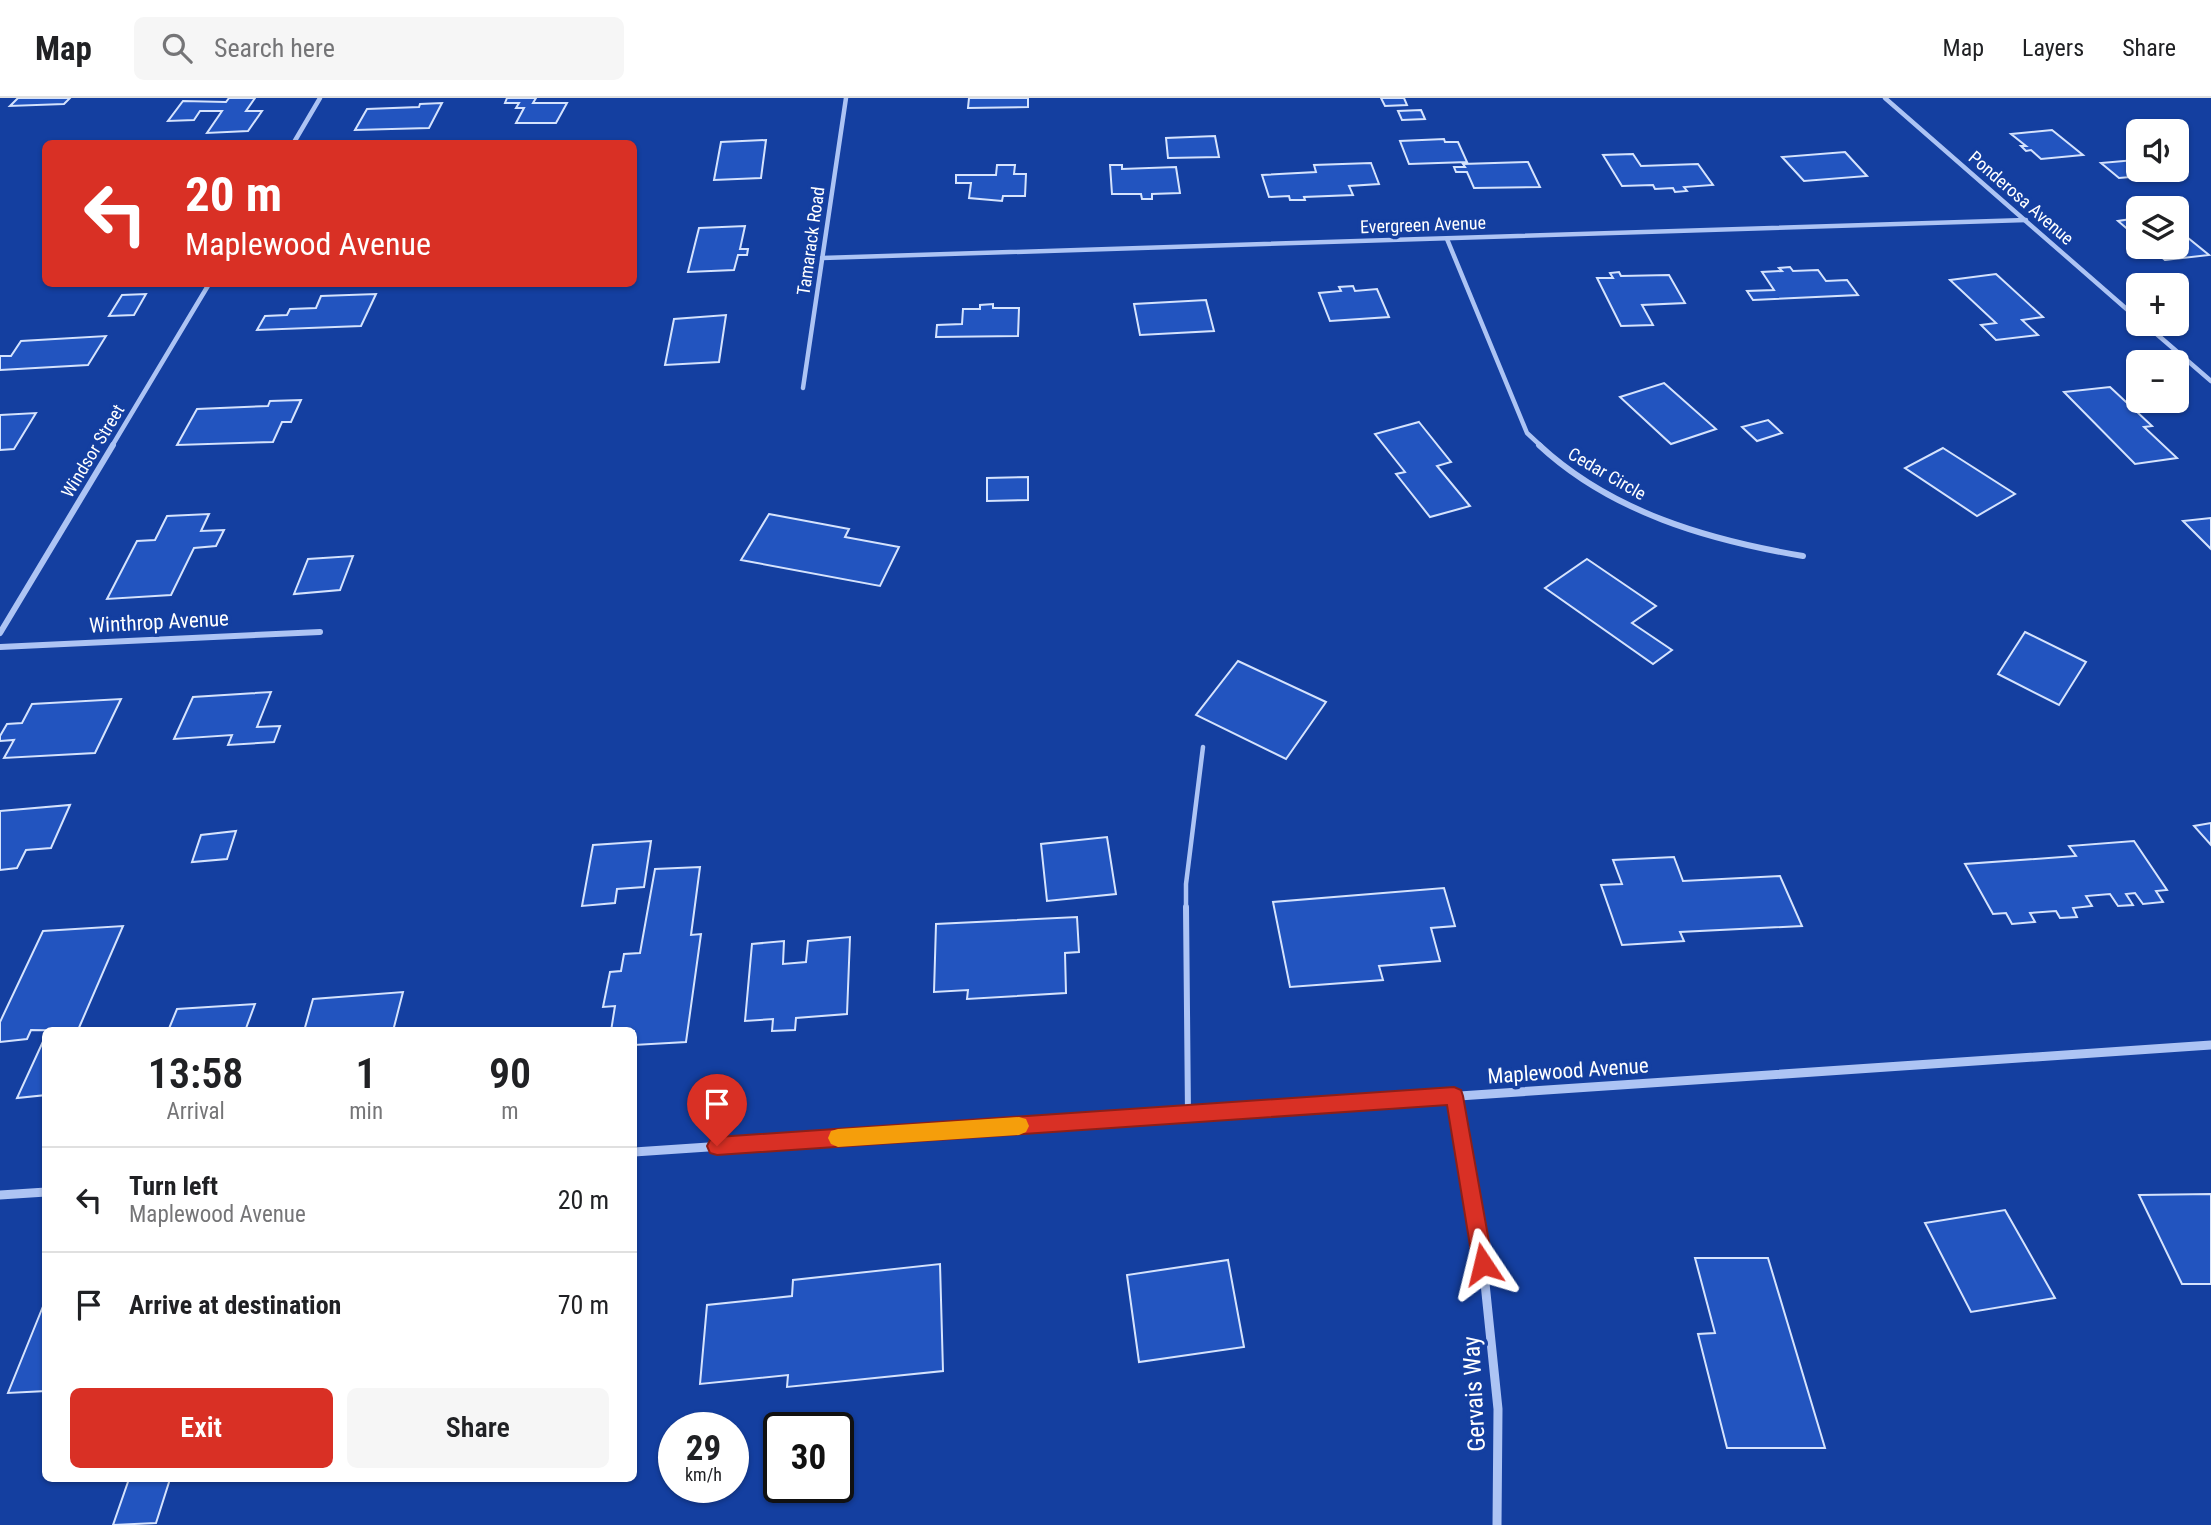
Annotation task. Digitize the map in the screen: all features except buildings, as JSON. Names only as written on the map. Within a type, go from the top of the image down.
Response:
[{"type":"street","points":[[295,140],[320,98]]},
{"type":"street","name":"Tamarack Road","points":[[803,388],[846,98]]},
{"type":"street","name":"Ponderosa Avenue","points":[[1885,98],[2126,308]]},
{"type":"street","name":"Evergreen Avenue","points":[[822,258],[2026,220]]},
{"type":"street","name":"Cedar Circle","points":[[1447,239],[1527,433],[1565,469],[1619,502],[1680,526],[1751,547],[1803,556]]},
{"type":"street","name":"Windsor Street","points":[[0,633],[207,287]]},
{"type":"street","points":[[2159,336],[2211,382]]},
{"type":"street","name":"Winthrop Avenue","points":[[0,647],[320,632]]},
{"type":"street","name":"Maplewood Avenue","points":[[637,1152],[2211,1045]]},
{"type":"street","name":"Gervais Way","points":[[1454,1096],[1483,1264],[1499,1409],[1497,1525]]},
{"type":"street","points":[[0,1195],[42,1192]]},
{"type":"lane","points":[[1188,1114],[1186,884],[1203,747]]},
{"type":"slow traffic","points":[[838,1138],[1019,1126]]},
{"type":"route","points":[[717,1146],[1454,1096],[1483,1264]]}]
